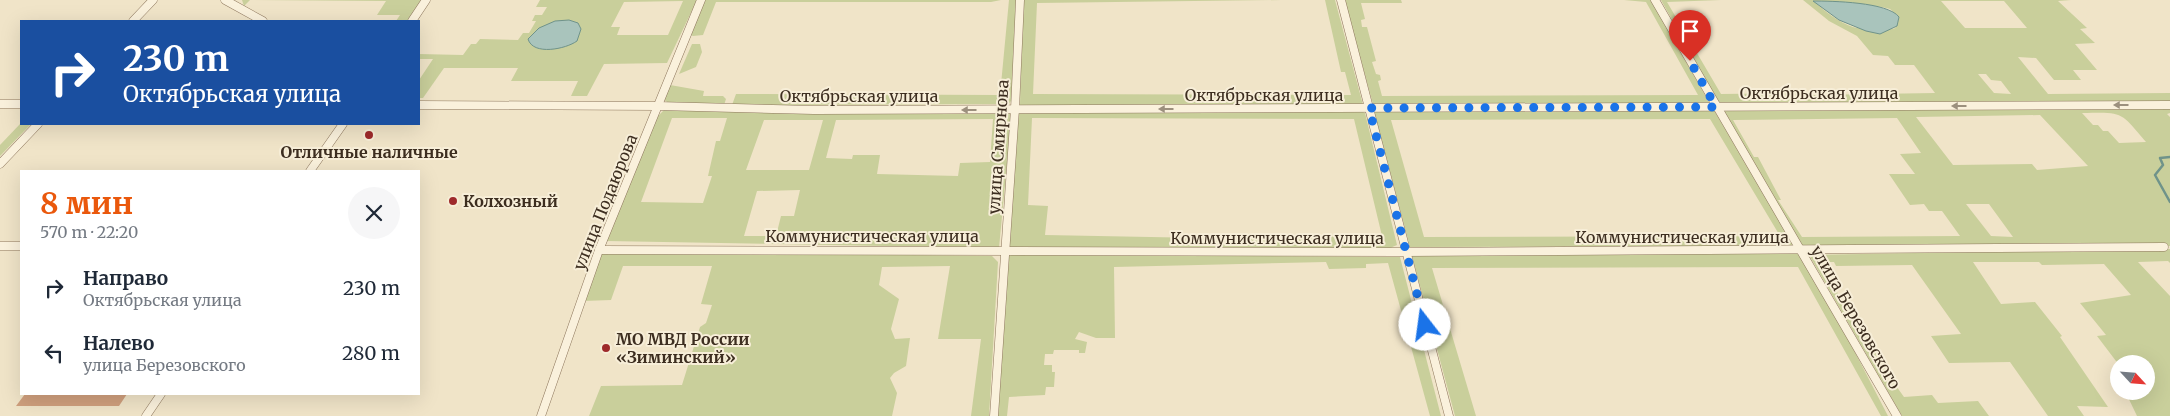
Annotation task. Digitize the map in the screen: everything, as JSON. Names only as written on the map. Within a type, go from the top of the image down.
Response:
[{"type":"street","points":[[134,20],[153,0]]},
{"type":"street","points":[[224,0],[261,20]]},
{"type":"street","points":[[413,20],[426,0]]},
{"type":"street","name":"улица Подаюрова","points":[[541,416],[599,250],[701,0]]},
{"type":"street","name":"улица Смирнова","points":[[994,416],[1015,110],[1020,0]]},
{"type":"street","points":[[1341,0],[1449,416]]},
{"type":"street","name":"улица Березовского","points":[[1655,0],[1716,107],[1803,251],[1897,416]]},
{"type":"street","points":[[0,104],[20,104]]},
{"type":"street","name":"Октябрьская улица","points":[[420,105],[658,106],[814,110],[1015,110],[2170,105]]},
{"type":"street","points":[[0,164],[37,125]]},
{"type":"street","points":[[311,170],[342,125]]},
{"type":"street","points":[[0,246],[20,246]]},
{"type":"street","name":"Коммунистическая улица","points":[[599,250],[1405,252],[1803,251],[2164,247]]},
{"type":"street","points":[[146,416],[160,395]]},
{"type":"green space","points":[[242,0],[250,0],[244,6]]},
{"type":"green space","points":[[250,0],[422,0],[408,20],[397,20],[400,15],[377,15],[386,1]]},
{"type":"green space","points":[[540,0],[697,0],[667,63],[604,64],[587,96],[571,96],[578,81],[511,81],[518,68],[444,68],[423,98],[420,98],[420,78],[433,59],[420,59],[420,54],[463,55],[471,44],[476,44],[480,39],[518,40],[523,33],[529,33],[536,21],[532,21],[535,15],[542,15],[547,7],[536,7]],"holes":[[[683,1],[668,35],[617,35],[620,27],[611,27],[624,2]]]},
{"type":"green space","points":[[705,0],[1001,0],[991,2],[716,2],[703,35],[693,36],[691,35]]},
{"type":"green space","points":[[1009,0],[1016,0],[1012,99],[1009,104],[732,105],[736,94],[1000,95]]},
{"type":"green space","points":[[1022,0],[1281,0],[1037,3],[1033,94],[1351,95],[1345,72],[1341,72],[1325,0],[1335,0],[1363,105],[1020,105]]},
{"type":"green space","points":[[1344,0],[1401,0],[1402,3],[1361,3],[1365,19],[1361,20],[1362,27],[1367,27],[1376,61],[1372,62],[1376,74],[1380,75],[1381,80],[1378,81],[1382,96],[1698,95],[1646,2],[1624,0],[1651,0],[1710,104],[1373,104]]},
{"type":"green space","points":[[1661,0],[1721,0],[1667,2],[1721,94],[1935,93],[1914,65],[1895,65],[1888,56],[1873,55],[1857,36],[1829,21],[1803,0],[2071,0],[2058,1],[2087,28],[2080,29],[2095,43],[2075,44],[2097,70],[2073,70],[2081,80],[2054,80],[2036,58],[2018,57],[2048,94],[2170,93],[2170,101],[1719,104]],"holes":[[[1814,1],[1882,7],[1890,9],[1899,17],[1895,28],[1874,29],[1856,28],[1827,13]],[[1941,1],[2004,1],[2027,28],[1965,28]],[[1978,74],[1986,74],[1991,80],[2001,81],[2011,94],[1994,93]]]},
{"type":"green space","points":[[692,44],[700,44],[702,52],[696,67],[679,74]]},
{"type":"green space","points":[[670,85],[704,91],[703,96],[723,96],[726,99],[724,105],[669,103],[664,100]]},
{"type":"green space","points":[[2170,108],[2170,113],[2167,114],[2170,117],[2170,246],[2117,249],[2170,249],[2170,263],[2168,261],[2138,262],[2170,296],[2170,416],[2137,416],[2129,400],[2155,400],[2155,355],[2111,355],[2097,336],[2106,335],[2080,303],[2131,295],[2104,264],[2042,265],[2039,262],[1973,262],[2001,304],[2035,302],[2062,336],[2060,337],[2108,407],[2077,406],[2084,416],[2048,416],[2010,362],[1949,363],[1931,336],[1961,334],[1912,265],[1836,266],[1834,262],[1818,262],[1887,371],[1883,371],[1889,382],[1894,383],[1904,397],[1932,395],[1938,403],[1978,401],[1989,416],[1902,416],[1809,255],[2079,250],[1804,248],[1722,111]],"holes":[[[2082,113],[2120,115],[2131,124],[2146,142],[2119,143],[2108,131],[2103,131],[2098,125],[2093,125]],[[2040,115],[2088,166],[2037,170],[2032,164],[1953,165],[1916,117]],[[1897,118],[1921,153],[1900,154],[1915,174],[1889,174],[1910,205],[1924,204],[1929,211],[1942,211],[1960,236],[1802,237],[1778,200],[1781,200],[1758,157],[1754,157],[1733,120]],[[1966,204],[1989,204],[2013,237],[1991,236]]]},
{"type":"green space","points":[[665,109],[1012,111],[999,248],[606,241],[658,116]],"holes":[[[672,118],[727,118],[720,141],[716,141],[708,176],[712,176],[703,203],[641,202]],[[993,119],[990,162],[960,163],[958,176],[877,174],[880,155],[853,155],[852,159],[826,158],[836,120]],[[764,120],[823,120],[809,170],[746,170]],[[800,190],[794,216],[781,216],[776,236],[744,236],[757,191]]]},
{"type":"green space","points":[[1714,110],[1794,246],[1410,247],[1374,112]],"holes":[[[1710,119],[1780,236],[1424,237],[1391,120]]]},
{"type":"green space","points":[[1018,111],[1361,111],[1365,113],[1397,245],[1390,248],[1007,248]],"holes":[[[1032,118],[1354,119],[1382,236],[1203,238],[1045,235],[1048,206],[1028,205]]]},
{"type":"green space","points":[[20,124],[30,125],[0,156],[0,145]]},
{"type":"green space","points":[[601,251],[992,256],[998,262],[989,416],[971,416],[981,339],[938,339],[950,266],[882,267],[879,285],[899,299],[891,329],[895,339],[910,338],[906,366],[894,373],[890,378],[897,393],[892,416],[589,416],[601,386],[682,385],[700,327],[706,323],[712,305],[701,304],[712,266],[623,266],[611,300],[583,301]]},
{"type":"green space","points":[[1799,253],[1844,331],[1888,416],[1881,416],[1798,267],[1432,268],[1476,416],[1455,416],[1412,256]]},
{"type":"green space","points":[[1014,254],[1400,257],[1441,416],[1430,416],[1388,263],[1366,264],[1366,268],[1329,269],[1326,262],[1114,267],[1115,338],[1096,338],[1079,332],[1075,339],[1087,342],[1085,353],[1079,353],[1079,350],[1054,350],[1053,354],[1045,354],[1044,365],[1052,365],[1052,372],[1055,372],[1054,387],[1046,387],[1045,395],[1009,397],[1007,416],[996,416],[1006,257]]},
{"type":"water","points":[[1813,1],[1859,3],[1884,8],[1899,17],[1897,26],[1880,34],[1866,31],[1839,20]]},
{"type":"water","points":[[569,20],[578,23],[581,29],[577,41],[550,49],[536,48],[531,44],[528,39],[539,28],[555,21]]},
{"type":"building","points":[[24,395],[126,395],[119,406],[16,406]]},
{"type":"waterway","points":[[2170,157],[2160,158],[2163,165],[2155,175],[2170,202]]},
{"type":"place","name":"Отличные наличные","points":[[369,135]]},
{"type":"place","name":"Колхозный","points":[[453,201]]},
{"type":"place","name":"МО МВД России «Зиминский»","points":[[606,348]]},
{"type":"route","points":[[1425,325],[1369,108],[1716,107],[1690,61]]}]
